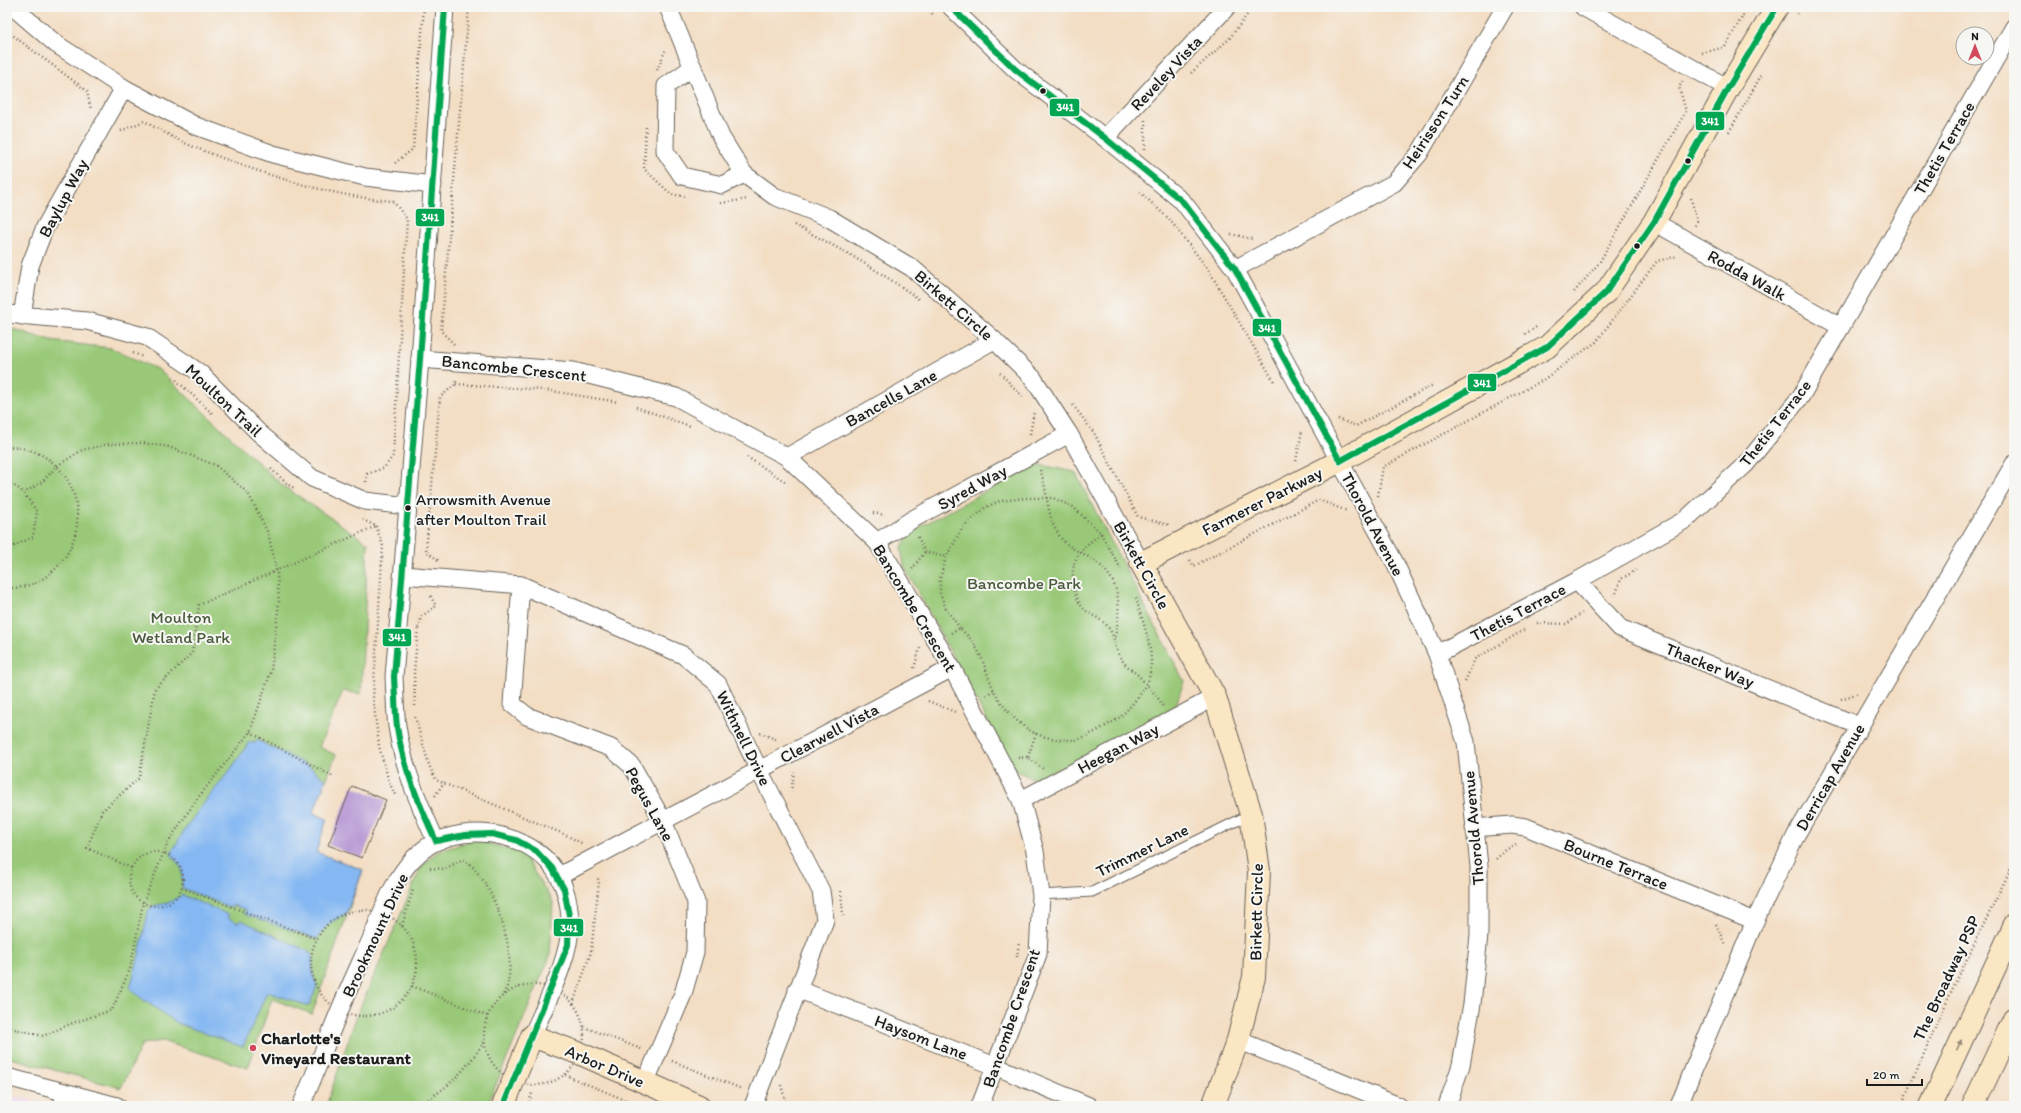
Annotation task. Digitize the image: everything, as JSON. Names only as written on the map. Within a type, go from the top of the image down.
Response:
[{"type":"street","points":[[13,7],[56,44],[124,88],[196,126],[273,154],[365,177],[433,185]]},
{"type":"street","points":[[436,841],[419,805],[397,725],[394,677],[420,359],[445,7]]},
{"type":"street","name":"Birkett Circle","points":[[668,7],[721,137],[744,174],[774,196],[829,218],[912,268],[994,340],[1033,378],[1069,434],[1132,567],[1215,697],[1251,814],[1259,871],[1254,977],[1238,1040],[1213,1106]]},
{"type":"street","name":"Thorold Avenue","points":[[951,7],[1016,70],[1104,138],[1183,202],[1235,268],[1395,563],[1437,654],[1466,742],[1478,870],[1479,935],[1472,1004],[1461,1065],[1448,1106]]},
{"type":"street","name":"Reveley Vista","points":[[1104,138],[1227,7]]},
{"type":"street","name":"Heirisson Turn","points":[[1235,268],[1394,183],[1419,154],[1505,7]]},
{"type":"street","points":[[1583,7],[1728,88]]},
{"type":"street","name":"Farmerer Parkway","points":[[1132,567],[1340,461],[1547,347],[1606,292],[1654,222],[1728,88],[1777,7]]},
{"type":"street","name":"Thetis Terrace","points":[[1437,654],[1577,581],[1685,520],[1746,464],[1801,396],[2014,28]]},
{"type":"street","points":[[692,67],[666,86],[665,151],[682,176],[722,185],[744,174]]},
{"type":"street","name":"Baylup Way","points":[[15,315],[30,266],[45,227],[124,88]]},
{"type":"street","name":"Rodda Walk","points":[[1654,222],[1841,327]]},
{"type":"street","name":"Moulton Trail","points":[[15,315],[87,321],[147,337],[200,373],[258,432],[312,478],[363,500],[408,506]]},
{"type":"street","name":"Bancells Lane","points":[[787,456],[994,340]]},
{"type":"street","name":"Bancombe Crescent","points":[[420,359],[573,371],[676,398],[787,456],[877,542],[952,668],[1021,800],[1035,851],[1041,895],[1038,954],[980,1106]]},
{"type":"street","name":"Syred Way","points":[[877,542],[910,521],[1069,434]]},
{"type":"street","name":"Derricap Avenue","points":[[1680,1106],[1755,921],[1796,835],[2014,464]]},
{"type":"street","name":"Withnell Drive","points":[[403,576],[520,585],[684,655],[718,684],[759,770],[821,891],[825,920],[797,989],[755,1101]]},
{"type":"street","name":"Thacker Way","points":[[1577,581],[1620,628],[1859,726]]},
{"type":"street","name":"Pegus Lane","points":[[520,585],[512,704],[527,716],[611,748],[632,766],[663,821],[696,902],[695,952],[683,994],[645,1083]]},
{"type":"street","name":"Clearwell Vista","points":[[559,876],[952,668]]},
{"type":"street","name":"Heegan Way","points":[[1021,800],[1215,697]]},
{"type":"street","name":"Bourne Terrace","points":[[1474,828],[1512,825],[1526,827],[1755,921]]},
{"type":"street","name":"Brookmount Drive","points":[[301,1106],[340,1010],[395,883],[413,859],[436,841],[466,833],[482,833],[504,837],[525,845],[538,854],[559,876],[568,904],[570,932],[568,945],[503,1106]]},
{"type":"street","points":[[1931,1106],[2014,926]]},
{"type":"street","name":"Haysom Lane","points":[[797,989],[995,1066],[1089,1106]]},
{"type":"street","points":[[1973,1106],[2014,1019]]},
{"type":"street","name":"Arbor Drive","points":[[532,1036],[580,1054],[699,1106]]},
{"type":"street","points":[[1238,1040],[1399,1106]]},
{"type":"street","points":[[7,1077],[60,1099],[117,1106]]},
{"type":"lane","name":"Trimmer Lane","points":[[1041,895],[1092,892],[1251,814]]},
{"type":"path","points":[[444,566],[426,551],[440,398],[456,384],[460,349],[441,331],[469,7]]},
{"type":"path","points":[[1190,75],[1229,39],[1253,7]]},
{"type":"path","points":[[1569,298],[1598,263],[1686,111],[1679,88],[1700,54],[1725,47],[1748,7]]},
{"type":"path","points":[[656,74],[667,46]]},
{"type":"path","points":[[1133,161],[1145,150],[1145,116]]},
{"type":"path","points":[[646,124],[644,169],[671,194],[694,198]]},
{"type":"path","points":[[1136,188],[1169,219],[1216,281],[1277,386]]},
{"type":"path","points":[[717,203],[725,204],[747,199],[753,202]]},
{"type":"path","points":[[131,868],[87,848],[102,811],[139,778],[155,689],[192,653],[199,606],[376,526],[359,518],[367,474],[384,468],[393,456],[407,220],[393,201]]},
{"type":"path","points":[[788,221],[836,246],[888,277],[926,305]]},
{"type":"path","points":[[1192,249],[1224,227],[1227,233],[1254,239]]},
{"type":"path","points":[[1521,337],[1541,324]]},
{"type":"path","points":[[132,353],[145,358]]},
{"type":"path","points":[[998,371],[1024,399]]},
{"type":"path","points":[[175,379],[220,420]]},
{"type":"path","points":[[1289,466],[1296,462],[1302,431],[1300,427],[1331,412],[1335,418],[1356,426],[1439,382]]},
{"type":"path","points":[[456,384],[545,390],[622,403]]},
{"type":"path","points":[[1047,400],[1034,410],[1030,438],[1025,440],[1042,475],[1056,532],[1063,542],[1101,565],[1110,575],[1116,588],[1119,602],[1119,617],[1115,638],[1118,655],[1158,698],[1172,720]]},
{"type":"path","points":[[1070,401],[1094,433],[1138,517],[1172,526]]},
{"type":"path","points":[[629,404],[696,428]]},
{"type":"path","points":[[7,1027],[42,1036],[112,1010],[130,969],[143,903],[168,842],[197,799],[250,732],[271,671],[279,602],[277,572],[268,533],[248,493],[215,465],[169,447],[143,443],[109,444],[82,450],[57,466],[42,482],[24,493]]},
{"type":"path","points":[[7,447],[17,446],[38,453],[57,466],[72,486],[78,510],[76,535],[66,558],[49,576],[26,586],[7,588]]},
{"type":"path","points":[[743,455],[789,484]]},
{"type":"path","points":[[266,464],[290,486],[296,489]]},
{"type":"path","points":[[7,484],[10,484],[24,493],[37,512],[33,537],[14,546],[7,544]]},
{"type":"path","points":[[1132,567],[1087,519],[1073,507],[1052,498],[1025,498],[1000,501],[986,507],[963,527],[946,557],[940,578],[940,593],[946,609],[974,644],[983,662],[992,687],[1004,706],[1030,730],[1036,733],[1063,739],[1079,739],[1119,718],[1135,700],[1146,684],[1151,665],[1150,646],[1135,595]]},
{"type":"path","points":[[910,521],[925,552],[946,557]]},
{"type":"path","points":[[1101,534],[1086,545],[1076,559],[1073,574],[1074,591],[1079,604],[1092,615],[1100,619],[1115,638]]},
{"type":"path","points":[[1532,626],[1538,622],[1567,624],[1598,603],[1616,594],[1621,579],[1640,567]]},
{"type":"path","points":[[415,708],[414,672],[418,628]]},
{"type":"path","points":[[957,712],[926,700],[917,706],[902,678],[914,671],[920,648],[960,628]]},
{"type":"path","points":[[1448,689],[1462,686],[1475,659],[1526,630]]},
{"type":"path","points":[[415,716],[429,765],[436,780],[582,843],[599,882],[591,952],[573,1004]]},
{"type":"path","points":[[756,731],[782,741]]},
{"type":"path","points":[[250,732],[334,777]]},
{"type":"path","points":[[1028,757],[1036,733]]},
{"type":"path","points":[[1002,763],[1009,759],[1028,757],[1044,770],[1051,784]]},
{"type":"path","points":[[1478,870],[1494,868],[1496,858],[1507,849],[1520,844]]},
{"type":"path","points":[[148,852],[164,852],[173,857],[182,869],[182,888],[179,894],[168,903],[152,906],[143,903],[132,892],[129,876],[131,868],[141,856],[148,852]]},
{"type":"path","points":[[425,868],[445,869],[463,858],[471,864],[485,884],[497,908],[508,949],[510,968],[507,988],[502,997]]},
{"type":"path","name":"The Broadway PSP","points":[[1901,1106],[1952,990],[2014,862]]},
{"type":"path","points":[[402,926],[414,886]]},
{"type":"path","points":[[182,888],[317,939]]},
{"type":"path","points":[[1716,923],[1726,948],[1726,956],[1738,962]]},
{"type":"path","points":[[1016,958],[1021,935]]},
{"type":"path","points":[[412,986],[487,1016]]},
{"type":"path","points":[[584,1027],[656,1055],[755,1101],[783,1106]]},
{"type":"path","points":[[418,1106],[445,1089],[465,1070],[483,1044],[484,1037]]},
{"type":"path","points":[[565,1075],[640,1106]]},
{"type":"path","points":[[320,1102],[333,1106]]},
{"type":"path","points":[[2012,1106],[2014,1102]]},
{"type":"shaded area","points":[[7,1094],[52,1106],[7,1106]]},
{"type":"green space","name":"Moulton Wetland Park","points":[[7,327],[51,341],[111,348],[159,370],[282,485],[368,543],[361,694],[343,691],[319,747],[336,755],[313,813],[327,819],[316,852],[363,870],[312,1014],[272,999],[248,1068],[162,1041],[142,1044],[121,1088],[7,1057]]},
{"type":"green space","name":"Bancombe Park","points":[[1036,464],[1075,472],[1184,681],[1174,711],[1036,780],[1014,770],[904,566],[901,548],[910,532]]},
{"type":"green space","points":[[476,839],[523,854],[553,902],[550,956],[487,1106],[326,1106],[357,1015],[421,867],[437,852]]},
{"type":"water","points":[[257,740],[309,766],[326,780],[313,813],[327,819],[316,852],[363,870],[346,914],[329,924],[317,939],[244,914],[246,910],[233,905],[231,908],[182,888],[182,869],[171,854],[188,824],[230,770],[249,742],[255,743]]},
{"type":"water","points":[[182,895],[229,915],[228,918],[239,923],[241,920],[312,953],[313,974],[317,986],[309,1006],[267,992],[243,1047],[177,1023],[141,998],[130,988],[148,912],[152,906],[168,903]]},
{"type":"building","points":[[352,786],[386,800],[362,858],[328,845]]},
{"type":"transit line","name":"341","points":[[436,841],[407,771],[403,756],[397,727],[394,677],[420,359],[445,7]]},
{"type":"transit line","name":"341","points":[[951,7],[1016,70],[1105,138],[1183,202],[1235,269],[1340,461]]},
{"type":"transit line","name":"341","points":[[1340,461],[1547,347],[1606,292],[1654,222],[1728,88],[1777,7]]},
{"type":"transit line","name":"341","points":[[436,841],[465,835],[492,834],[516,840],[536,851],[552,868],[564,889],[569,915],[568,945],[503,1106]]},
{"type":"place","name":"Arrowsmith Avenue after Moulton Trail","points":[[408,508]]},
{"type":"place","name":"Charlotte's Vineyard Restaurant","points":[[253,1048]]}]
